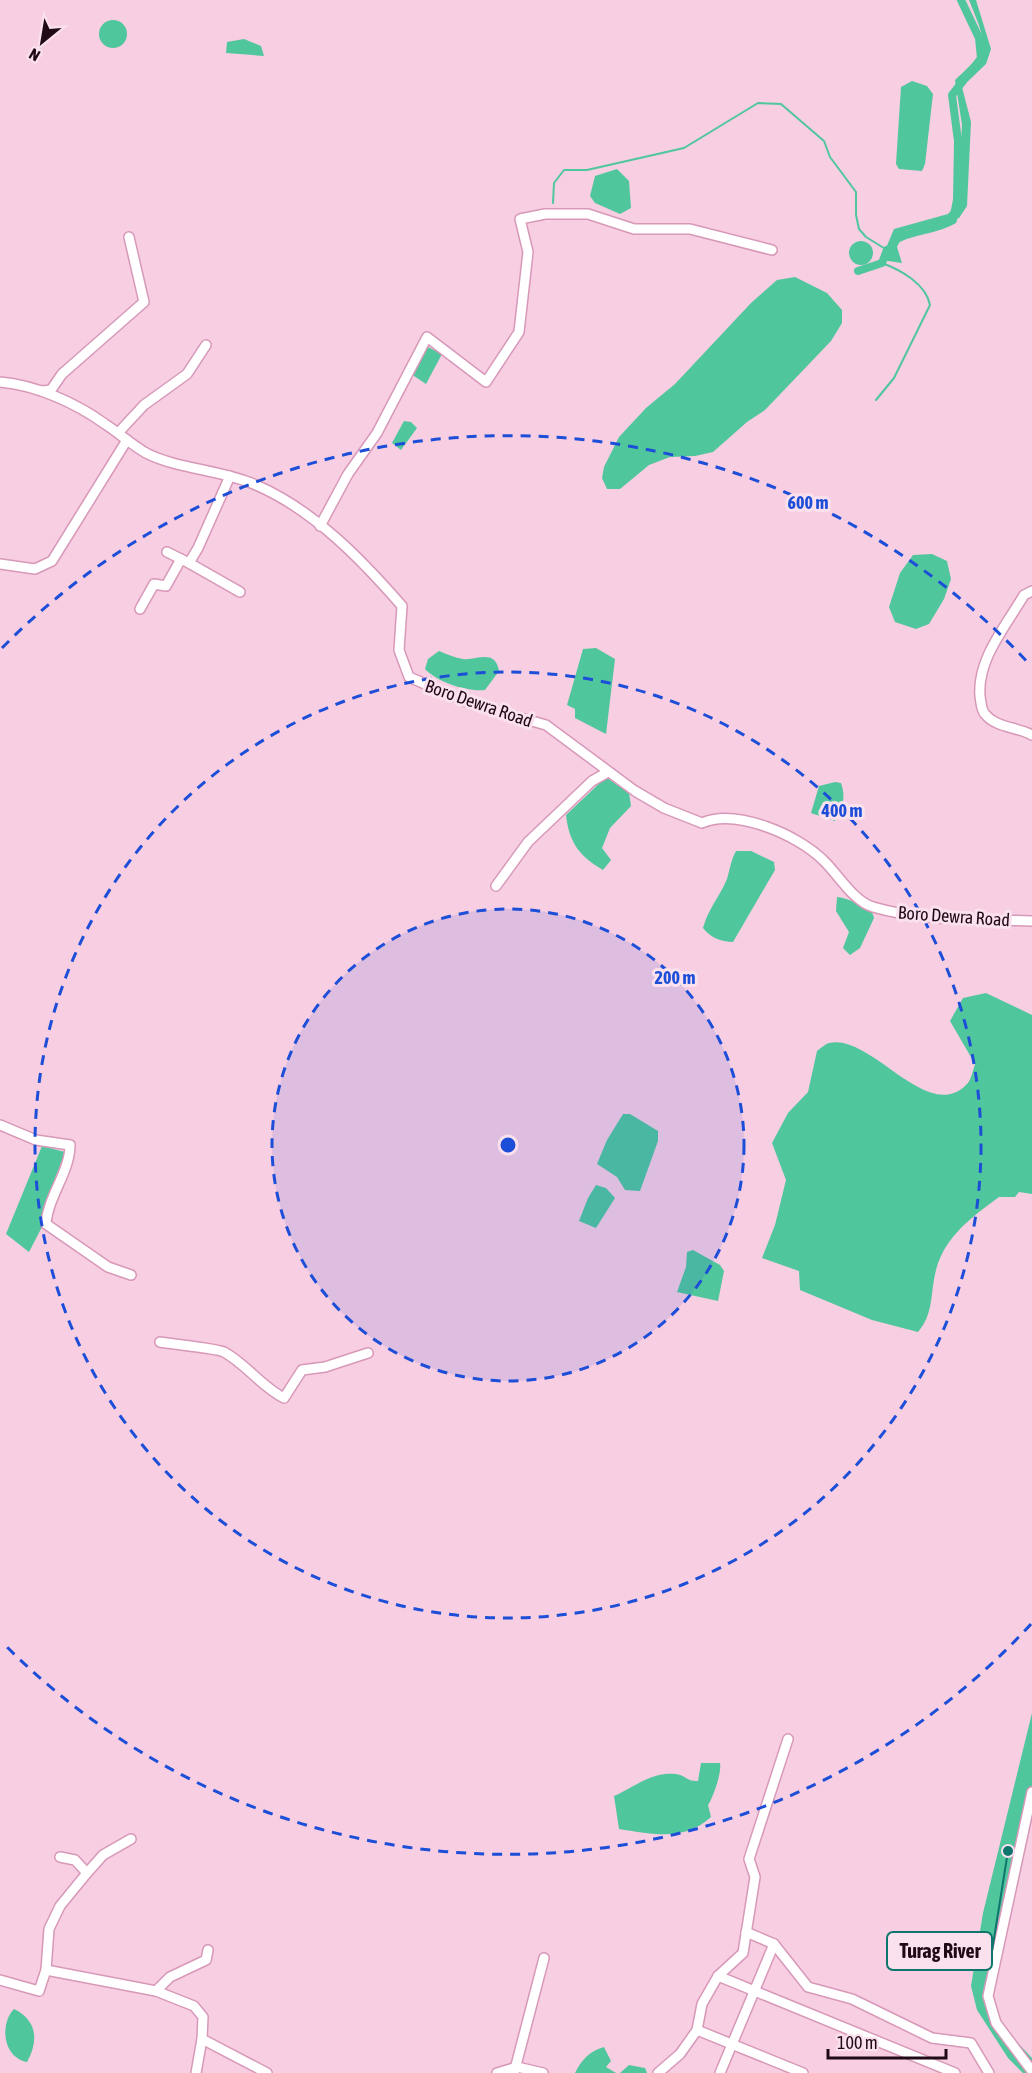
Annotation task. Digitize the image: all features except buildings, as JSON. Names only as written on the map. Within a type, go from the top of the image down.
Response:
[{"type":"street","points":[[320,526],[348,474],[391,408],[393,399],[404,384],[421,344],[427,337],[486,382],[505,354],[519,332],[526,284],[528,252],[520,219],[545,214],[588,213],[634,229],[690,229],[772,250]]},
{"type":"street","points":[[42,391],[51,390],[62,374],[144,302],[129,237]]},
{"type":"street","points":[[118,433],[144,405],[187,374],[206,345]]},
{"type":"street","name":"Boro Dewra Road","points":[[0,382],[42,391],[103,422],[154,456],[256,485],[294,506],[356,555],[402,606],[399,650],[409,677],[469,703],[546,725],[609,772],[664,808],[702,823],[714,818],[735,818],[780,832],[822,858],[869,906],[903,914],[945,919],[1032,921]]},
{"type":"street","points":[[0,564],[35,569],[52,561],[127,440]]},
{"type":"street","points":[[140,609],[154,584],[166,586],[185,561],[230,476]]},
{"type":"street","points":[[167,552],[240,592]]},
{"type":"street","points":[[1032,591],[1024,595],[983,663],[979,681],[981,705],[986,716],[1032,735]]},
{"type":"street","points":[[496,886],[528,842],[592,781],[609,772]]},
{"type":"street","points":[[0,1125],[36,1140],[70,1145],[70,1155],[47,1209],[46,1224],[108,1267],[131,1275]]},
{"type":"street","points":[[160,1342],[222,1351],[284,1398],[302,1370],[325,1368],[368,1353]]},
{"type":"street","points":[[658,2073],[680,2054],[697,2030],[702,2004],[718,1976],[743,1953],[755,1877],[749,1860],[788,1739]]},
{"type":"street","points":[[1032,1792],[1023,1825],[988,1996],[996,2023],[1032,2070]]},
{"type":"street","points":[[0,1980],[39,1991],[46,1970],[49,1929],[60,1906],[103,1855],[131,1839]]},
{"type":"street","points":[[60,1857],[75,1860],[87,1873]]},
{"type":"street","points":[[746,1932],[774,1944],[808,1987],[852,1999],[932,2038],[971,2043],[989,2073]]},
{"type":"street","points":[[720,2073],[774,1944]]},
{"type":"street","points":[[156,1991],[170,1977],[206,1960],[208,1950]]},
{"type":"street","points":[[516,2070],[544,1958]]},
{"type":"street","points":[[46,1970],[156,1991],[194,2006],[203,2017],[196,2073]]},
{"type":"street","points":[[718,1976],[955,2073]]},
{"type":"street","points":[[697,2030],[803,2073]]},
{"type":"street","points":[[202,2039],[267,2073]]},
{"type":"street","points":[[498,2073],[516,2070],[543,2073]]},
{"type":"shaded area","points":[[969,0],[976,0],[991,49],[986,64],[962,87],[971,122],[967,206],[959,218],[905,231],[897,247],[902,263],[881,260],[894,229],[948,214],[957,204],[962,125],[955,80],[975,60],[982,44],[982,36]]},
{"type":"shaded area","points":[[113,20],[123,24],[127,34],[123,44],[113,48],[103,44],[99,34],[103,24]]},
{"type":"shaded area","points":[[244,39],[261,46],[264,56],[226,53],[227,42]]},
{"type":"shaded area","points":[[912,81],[927,86],[933,94],[925,164],[922,171],[899,169],[896,164],[901,87]]},
{"type":"shaded area","points":[[617,169],[629,181],[631,208],[620,214],[595,203],[590,196],[595,176]]},
{"type":"shaded area","points":[[861,241],[869,245],[873,253],[869,261],[861,265],[853,261],[849,253],[853,245]]},
{"type":"shaded area","points":[[795,277],[827,293],[842,310],[842,323],[831,341],[765,410],[747,422],[713,452],[695,456],[670,457],[649,465],[620,489],[607,489],[602,478],[604,467],[619,437],[646,408],[675,384],[751,303],[777,280]]},
{"type":"shaded area","points":[[428,347],[442,354],[426,384],[411,374]]},
{"type":"shaded area","points":[[404,421],[411,422],[417,428],[401,450],[392,443]]},
{"type":"shaded area","points":[[932,554],[947,561],[951,579],[944,599],[929,624],[916,629],[895,622],[889,607],[900,573],[913,555]]},
{"type":"shaded area","points":[[596,648],[615,659],[606,734],[575,718],[575,709],[567,705],[583,649]]},
{"type":"shaded area","points":[[439,651],[463,659],[489,658],[494,660],[499,671],[485,690],[453,685],[430,674],[425,669],[428,659]]},
{"type":"shaded area","points":[[606,777],[629,793],[631,806],[610,828],[602,848],[611,860],[603,870],[582,854],[577,847],[567,825],[566,815]]},
{"type":"shaded area","points":[[835,782],[841,783],[843,798],[842,807],[835,821],[811,813],[819,786]]},
{"type":"shaded area","points":[[736,851],[751,851],[774,862],[775,870],[733,942],[729,942],[712,936],[703,928],[727,879]]},
{"type":"shaded area","points":[[837,897],[851,901],[872,912],[874,918],[860,948],[850,955],[843,948],[849,932],[836,911]]},
{"type":"shaded area","points":[[986,993],[1032,1015],[1032,1194],[1019,1192],[1015,1197],[999,1197],[953,1237],[940,1258],[927,1318],[918,1332],[872,1320],[800,1290],[799,1271],[762,1258],[775,1225],[786,1180],[772,1143],[788,1113],[808,1092],[817,1051],[829,1043],[845,1044],[863,1051],[917,1086],[934,1093],[951,1094],[968,1083],[975,1064],[950,1021],[963,998]]},
{"type":"shaded area","points":[[623,1114],[630,1114],[658,1131],[658,1141],[640,1191],[625,1190],[617,1177],[597,1164],[607,1140]]},
{"type":"shaded area","points":[[42,1146],[65,1152],[43,1212],[43,1225],[29,1252],[6,1234]]},
{"type":"shaded area","points":[[596,1185],[606,1188],[615,1198],[596,1228],[579,1221]]},
{"type":"shaded area","points":[[693,1250],[720,1265],[724,1271],[718,1301],[677,1292],[686,1267],[687,1252]]},
{"type":"shaded area","points":[[1032,1713],[1032,1788],[986,1988],[1002,2026],[1032,2058],[1032,2073],[1023,2073],[1008,2058],[977,2010],[971,1986],[983,1913]]},
{"type":"shaded area","points":[[701,1763],[720,1763],[717,1785],[708,1805],[711,1817],[701,1825],[679,1833],[655,1834],[619,1829],[614,1796],[644,1780],[659,1775],[676,1774],[698,1781]]},
{"type":"shaded area","points":[[14,2009],[27,2019],[34,2032],[33,2046],[27,2062],[12,2054],[6,2039],[7,2022]]},
{"type":"shaded area","points":[[604,2047],[611,2061],[606,2067],[616,2073],[575,2073],[587,2056]]},
{"type":"shaded area","points":[[629,2065],[645,2068],[647,2073],[620,2073]]},
{"type":"waterway","points":[[961,0],[979,38],[981,58]]},
{"type":"waterway","points":[[895,240],[953,220],[957,200],[958,141],[952,95],[963,81]]},
{"type":"waterway","points":[[553,203],[554,183],[564,170],[587,170],[684,148],[758,103],[781,104],[824,141],[830,157],[856,192],[856,215],[859,229],[866,237],[887,250]]},
{"type":"waterway","points":[[858,271],[882,263],[887,250]]},
{"type":"waterway","points":[[876,400],[894,378],[930,305],[928,297],[918,284],[882,263]]},
{"type":"place","name":"Turag River","points":[[1008,1851]]}]
